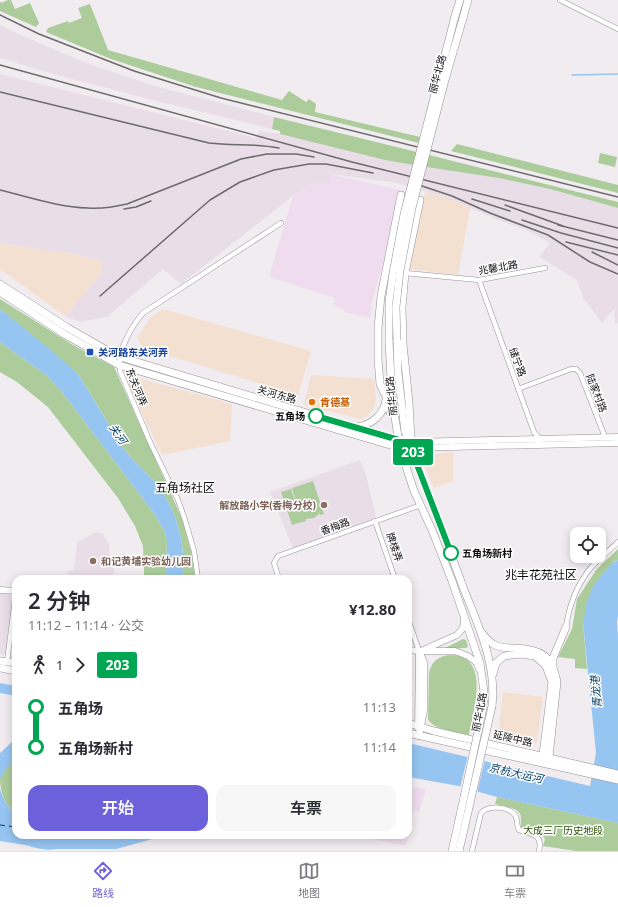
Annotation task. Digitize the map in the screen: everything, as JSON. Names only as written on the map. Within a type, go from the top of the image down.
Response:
[{"type":"main road","name":"丽华北路","points":[[459,851],[483,708],[484,692],[482,676],[480,663],[435,537],[421,505],[400,448],[392,400],[390,374],[389,302],[404,214],[460,0]]},
{"type":"main road","name":"丽华北路","points":[[452,851],[492,706],[494,691],[493,676],[480,629],[432,504],[412,445],[405,432],[398,373],[396,307],[398,286],[412,208],[445,80],[468,0]]},
{"type":"main road","points":[[399,440],[387,399],[380,384],[378,359],[380,296],[402,195]]},
{"type":"main road","points":[[412,445],[403,344],[402,308],[405,273],[420,200]]},
{"type":"main road","name":"关河东路","points":[[0,284],[120,361],[399,440],[412,445],[548,445],[618,443]]},
{"type":"main road","name":"关河东路","points":[[0,292],[64,334],[120,361],[400,448],[412,445],[539,438],[618,437]]},
{"type":"main road","points":[[356,428],[371,423],[380,415],[386,404],[390,374]]},
{"type":"main road","points":[[0,590],[12,592]]},
{"type":"main road","points":[[419,651],[457,635],[463,628],[464,620]]},
{"type":"main road","points":[[553,667],[553,658],[566,627]]},
{"type":"main road","points":[[480,629],[487,639],[494,645],[504,648],[529,649],[543,654],[551,663],[558,682],[545,759]]},
{"type":"main road","points":[[412,650],[437,652],[455,651],[468,656],[477,663],[482,676]]},
{"type":"main road","points":[[419,651],[424,662],[424,711],[420,726]]},
{"type":"main road","points":[[419,651],[419,736]]},
{"type":"main road","points":[[424,662],[430,654],[437,652]]},
{"type":"main road","points":[[493,676],[496,663],[504,656],[520,654],[535,656],[546,666],[552,682],[545,759]]},
{"type":"main road","points":[[0,668],[12,670]]},
{"type":"main road","name":"延陵中路","points":[[412,724],[591,771]]},
{"type":"main road","name":"延陵中路","points":[[412,735],[545,759]]},
{"type":"main road","points":[[591,771],[618,774]]},
{"type":"main road","points":[[591,771],[618,780]]},
{"type":"street","points":[[560,0],[618,29]]},
{"type":"street","name":"东关河弄","points":[[197,575],[194,551],[185,520],[120,371],[120,361],[124,345],[133,325],[143,313],[281,223]]},
{"type":"street","name":"兆馨北路","points":[[405,273],[479,280],[545,268]]},
{"type":"street","name":"储宁路","points":[[479,280],[534,432],[548,445]]},
{"type":"street","name":"陆家村路","points":[[518,389],[571,369],[576,369],[580,373],[605,437]]},
{"type":"street","name":"香梅路","points":[[278,575],[274,563],[278,556],[421,505]]},
{"type":"street","name":"牌楼弄","points":[[375,521],[394,575]]},
{"type":"street","points":[[566,627],[569,610],[576,591],[590,570],[618,542]]},
{"type":"street","points":[[3,662],[12,614]]},
{"type":"street","points":[[412,631],[419,651]]},
{"type":"street","points":[[472,851],[481,814],[484,810],[495,807],[510,811],[517,818],[516,823],[519,830],[538,837],[540,842],[539,851]]},
{"type":"shaded area","points":[[0,25],[89,64],[155,86],[274,117],[272,129],[53,74],[0,58]]},
{"type":"shaded area","points":[[0,74],[256,138],[259,131],[280,134],[385,160],[499,178],[550,189],[618,208],[618,323],[615,323],[614,309],[602,323],[584,299],[577,280],[539,257],[550,243],[526,230],[449,199],[398,183],[330,174],[330,182],[307,185],[181,284],[163,269],[107,317],[80,322],[65,316],[100,275],[103,261],[57,250],[54,252],[0,243]]},
{"type":"shaded area","points":[[330,174],[404,191],[371,305],[370,318],[344,312],[344,309],[333,305],[335,298],[269,277],[293,196],[307,185],[330,182]]},
{"type":"shaded area","points":[[425,192],[449,199],[470,208],[458,275],[409,269],[416,226]]},
{"type":"shaded area","points":[[0,243],[54,252],[56,250],[104,261],[100,275],[65,316],[0,269]]},
{"type":"shaded area","points":[[163,309],[311,351],[298,395],[143,348],[137,338],[150,318]]},
{"type":"shaded area","points":[[311,375],[374,379],[376,399],[374,408],[368,416],[360,419],[304,405]]},
{"type":"shaded area","points":[[138,378],[232,404],[230,441],[162,455],[128,384]]},
{"type":"shaded area","points":[[453,452],[453,481],[434,488],[425,467],[425,461],[428,456],[434,454]]},
{"type":"shaded area","name":"解放路小学(香梅分校)","points":[[360,460],[366,475],[376,518],[293,548],[270,492]]},
{"type":"shaded area","name":"和记黄埔实验幼儿园","points":[[95,532],[103,534],[110,546],[109,553],[114,568],[113,575],[68,575],[68,571],[74,570],[77,543]]},
{"type":"shaded area","points":[[0,593],[9,594],[12,597],[12,605],[5,653],[2,655],[0,654]]},
{"type":"shaded area","points":[[503,692],[543,697],[537,742],[530,746],[498,739]]},
{"type":"shaded area","points":[[412,787],[426,789],[419,812],[413,810],[412,815]]},
{"type":"shaded area","points":[[372,839],[407,839],[406,846]]},
{"type":"green space","points":[[11,0],[15,9],[30,3],[39,23],[36,27],[0,11],[0,1],[1,3]]},
{"type":"green space","points":[[90,4],[108,50],[282,100],[289,91],[306,102],[309,99],[316,104],[315,112],[420,137],[419,143],[196,87],[111,59],[46,32],[48,28],[82,18],[78,8]]},
{"type":"green space","points":[[274,117],[417,152],[414,165],[385,160],[280,134],[280,131],[272,129]]},
{"type":"green space","points":[[457,144],[618,185],[618,193],[451,151]]},
{"type":"green space","points":[[600,153],[617,157],[615,167],[598,163]]},
{"type":"green space","points":[[429,155],[618,202],[618,208],[550,189],[499,178],[426,167]]},
{"type":"green space","points":[[0,299],[73,345],[114,367],[183,521],[191,551],[194,575],[182,575],[183,552],[181,539],[178,526],[168,501],[148,475],[124,450],[121,445],[123,443],[120,440],[118,441],[78,374],[0,309]]},
{"type":"green space","points":[[0,342],[46,375],[62,392],[153,512],[164,530],[167,541],[166,575],[144,575],[143,546],[135,526],[118,498],[48,407],[17,382],[0,372]]},
{"type":"green space","points":[[313,481],[324,514],[320,515],[320,513],[314,518],[306,519],[306,521],[292,525],[281,492],[291,489],[297,505],[292,488]]},
{"type":"green space","points":[[618,549],[618,560],[613,562],[583,623],[587,669],[575,668],[575,659],[558,657],[572,629],[577,599],[596,570],[603,563],[606,563],[606,560]]},
{"type":"green space","points":[[463,639],[466,640],[468,647],[445,648]]},
{"type":"green space","points":[[450,655],[463,657],[471,664],[475,674],[477,686],[476,699],[469,735],[440,728],[431,723],[428,719],[430,668],[436,660]]},
{"type":"green space","points":[[12,762],[12,811],[4,798],[0,778],[4,770]]},
{"type":"green space","name":"大成三厂历史地段","points":[[497,797],[618,823],[618,851],[576,851],[543,846],[545,839],[543,836],[535,830],[521,827],[520,814],[512,808],[495,804]]},
{"type":"water","points":[[0,309],[78,374],[118,441],[120,440],[123,443],[121,445],[124,450],[148,475],[168,501],[178,526],[181,539],[183,552],[182,575],[166,575],[167,541],[164,530],[153,512],[62,392],[46,375],[0,342]]},
{"type":"water","points":[[618,560],[618,823],[493,796],[459,786],[412,778],[412,744],[590,786],[596,753],[583,623],[587,601],[595,583],[612,563]]},
{"type":"water","points":[[0,683],[12,685],[12,695],[0,693]]},
{"type":"water","points":[[12,742],[12,763],[5,770],[0,779],[0,753]]},
{"type":"water","points":[[0,789],[4,800],[12,810],[12,839],[152,839],[116,849],[52,850],[0,841]]},
{"type":"pier","points":[[468,755],[485,759],[477,793],[460,788]]},
{"type":"waterway","points":[[572,75],[618,74]]},
{"type":"ferry route","points":[[0,825],[12,826]]},
{"type":"railway","points":[[0,15],[39,34],[134,71],[221,98],[618,197]]},
{"type":"railway","points":[[0,65],[352,162],[618,228]]},
{"type":"railway","points":[[0,92],[209,143],[279,148]]},
{"type":"railway","points":[[0,190],[66,206],[108,208],[127,204],[241,159],[267,154],[296,154],[314,157]]},
{"type":"railway","points":[[100,296],[210,200],[240,182],[274,170],[309,164],[326,164],[373,173]]},
{"type":"railway","points":[[410,182],[452,196],[490,213],[548,235],[590,262],[618,274]]},
{"type":"railway","points":[[472,199],[510,211]]},
{"type":"railway","points":[[124,209],[136,207],[151,201]]},
{"type":"railway","points":[[505,205],[563,226]]},
{"type":"railway","points":[[522,220],[561,233],[618,248]]},
{"type":"railway","points":[[558,225],[618,240]]},
{"type":"railway","points":[[566,242],[618,255]]},
{"type":"railway","points":[[592,252],[618,265]]},
{"type":"bus line","name":"203","points":[[316,416],[399,440],[411,442],[416,462],[451,553]]},
{"type":"place","name":"关河路东关河弄","points":[[90,352]]},
{"type":"place","name":"肯德基","points":[[312,402]]},
{"type":"place","name":"五角场","points":[[316,416]]},
{"type":"place","name":"解放路小学(香梅分校)","points":[[324,505]]},
{"type":"place","name":"五角场新村","points":[[451,553]]},
{"type":"place","name":"和记黄埔实验幼儿园","points":[[93,561]]},
{"type":"district","name":"五角场社区","points":[[185,488]]},
{"type":"district","name":"兆丰花苑社区","points":[[541,575]]},
{"type":"water label","name":"关河","points":[[118,434]]},
{"type":"water label","name":"青龙港","points":[[596,692]]},
{"type":"water label","name":"京杭大运河","points":[[516,773]]}]
